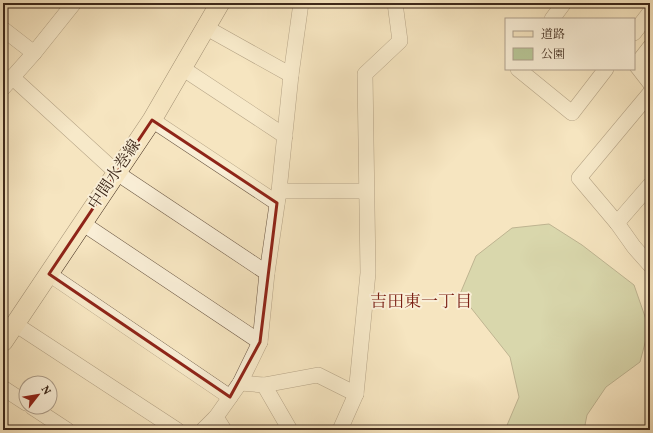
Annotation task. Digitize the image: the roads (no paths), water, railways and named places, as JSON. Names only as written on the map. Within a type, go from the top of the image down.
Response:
[{"type":"main road","name":"中間水巻線","points":[[3,342],[118,173],[152,120],[220,3]]},
{"type":"street","points":[[74,3],[34,53],[7,82],[118,173],[267,273]]},
{"type":"street","points":[[204,430],[216,417],[240,383],[260,342],[267,273],[278,197],[291,75],[301,3]]},
{"type":"street","points":[[340,430],[356,394],[368,273],[365,74],[400,40],[395,3]]},
{"type":"street","points":[[553,18],[564,3]]},
{"type":"street","points":[[635,32],[650,12]]},
{"type":"street","points":[[205,27],[291,75]]},
{"type":"street","points":[[3,28],[34,53]]},
{"type":"street","points":[[650,47],[636,65],[650,83]]},
{"type":"street","points":[[182,68],[285,136]]},
{"type":"street","points":[[519,70],[572,113],[605,70]]},
{"type":"street","points":[[650,93],[579,178],[650,265]]},
{"type":"street","points":[[152,120],[278,197],[366,191]]},
{"type":"street","points":[[617,223],[650,185]]},
{"type":"street","points":[[82,224],[260,342]]},
{"type":"street","points":[[49,274],[230,396]]},
{"type":"street","points":[[15,324],[177,430]]},
{"type":"street","points":[[240,383],[264,385],[318,375],[356,394]]},
{"type":"street","points":[[264,385],[290,430]]},
{"type":"street","points":[[3,388],[18,398]]},
{"type":"street","points":[[44,415],[67,430]]},
{"type":"street","points":[[216,417],[224,430]]},
{"type":"district","name":"吉田東一丁目","points":[[421,302]]}]
